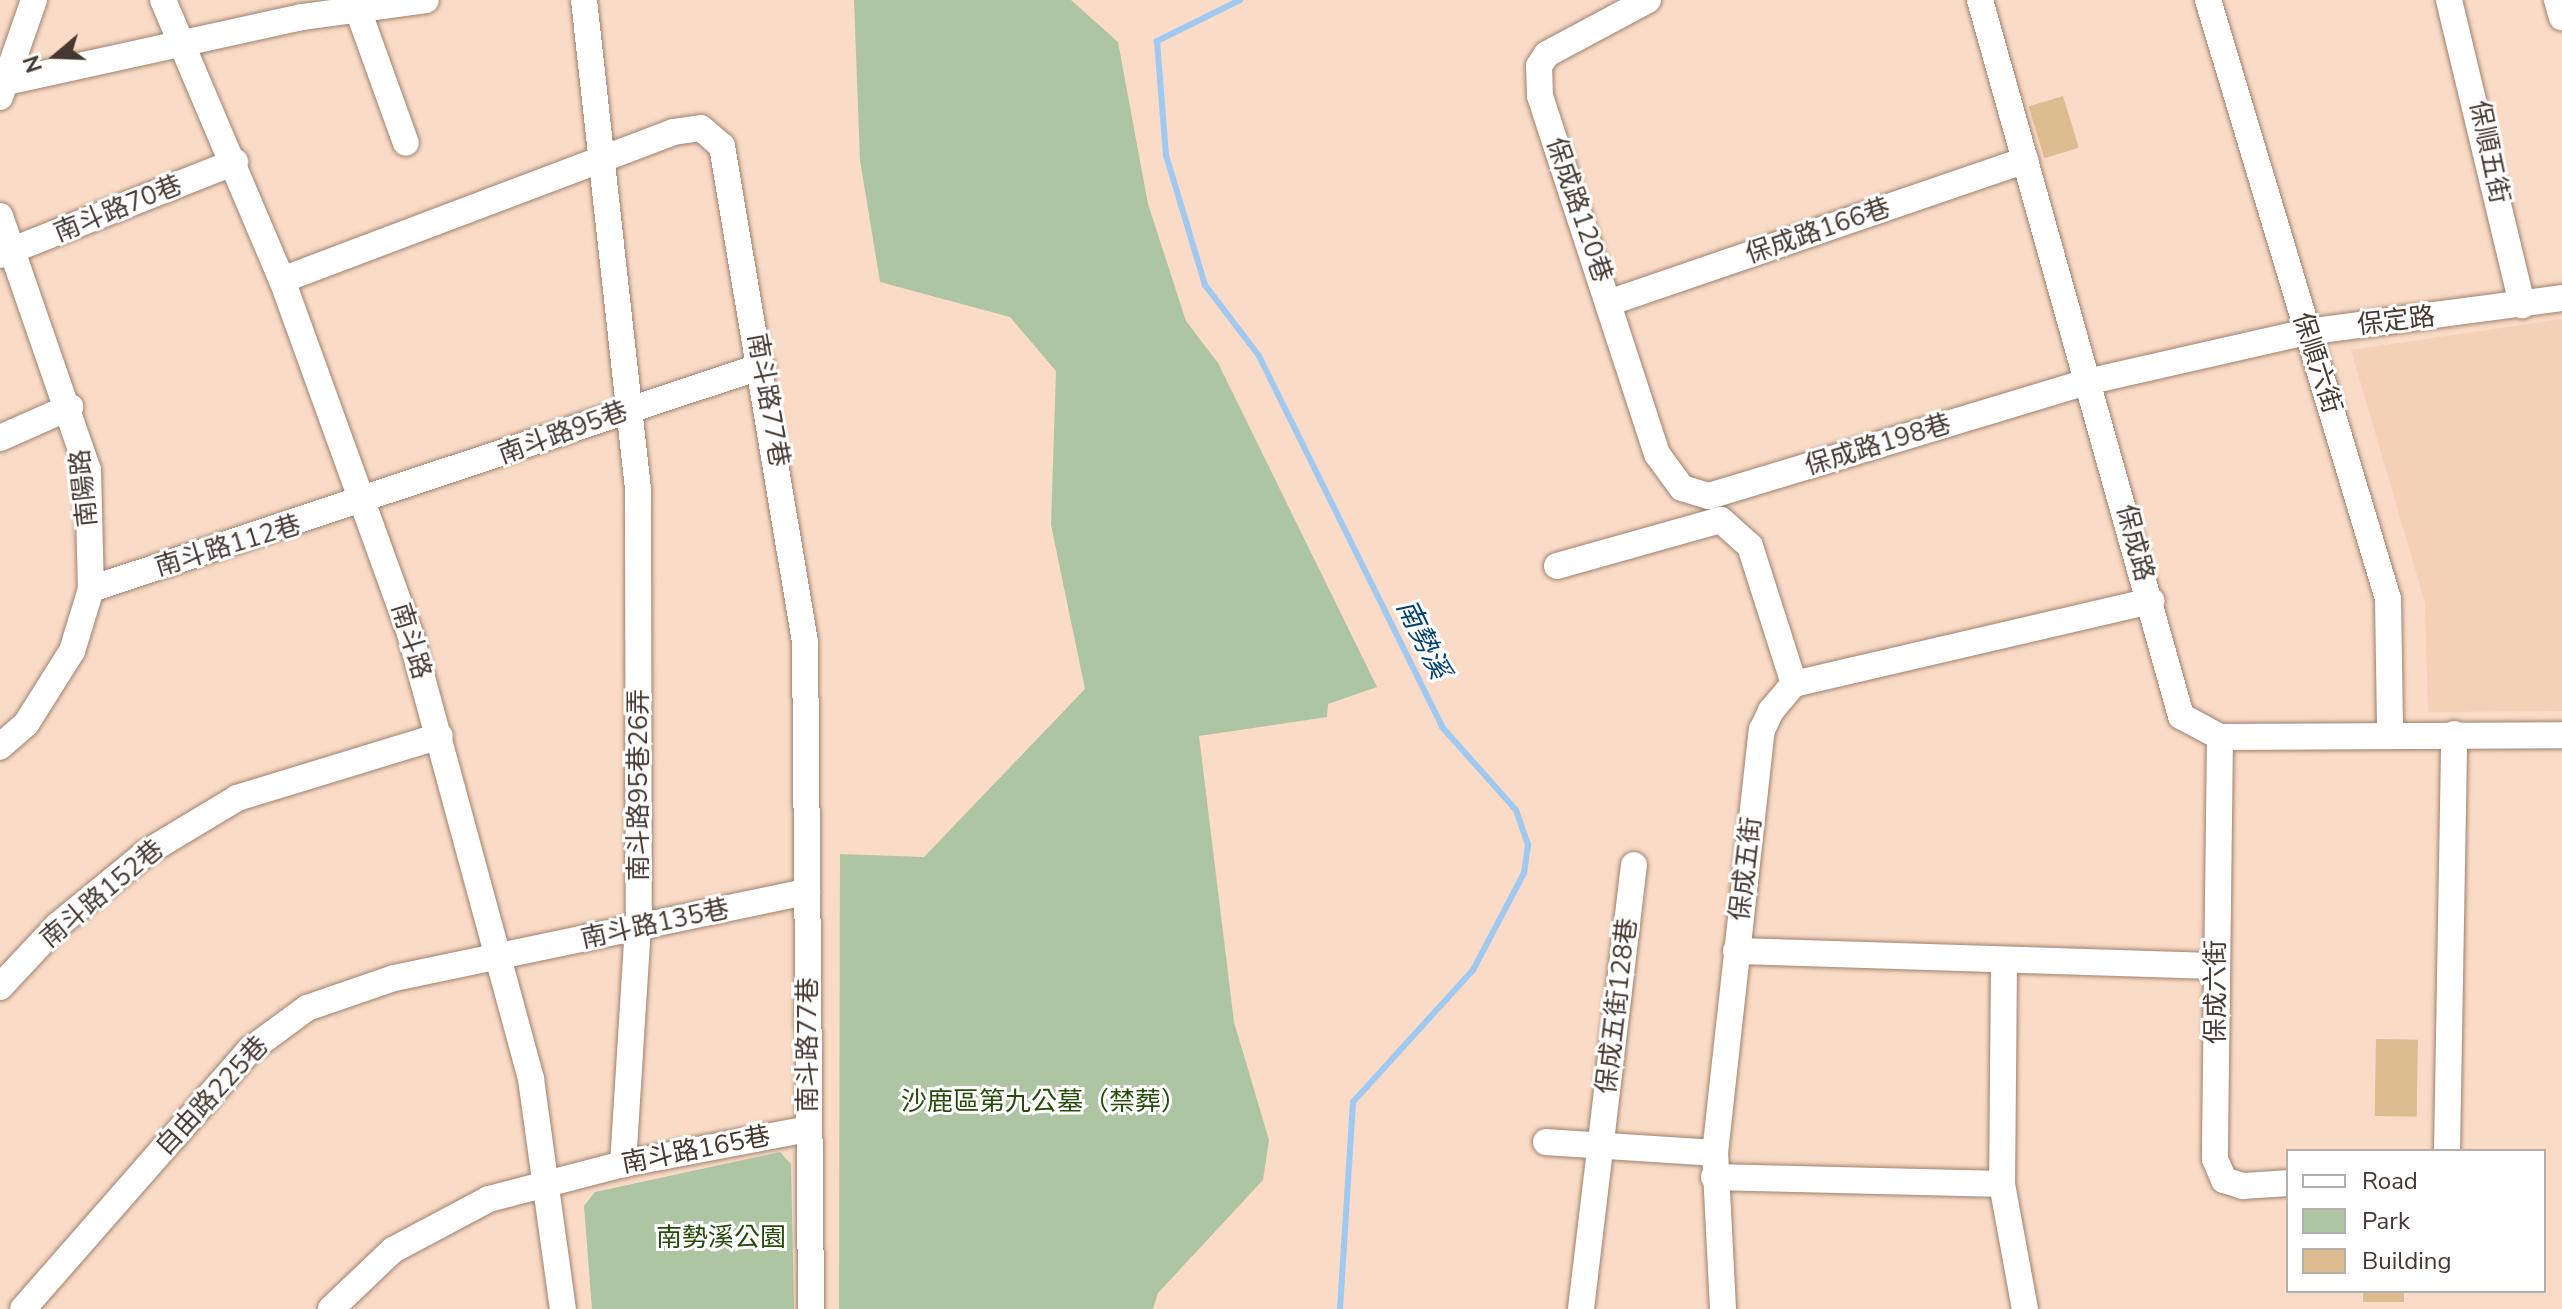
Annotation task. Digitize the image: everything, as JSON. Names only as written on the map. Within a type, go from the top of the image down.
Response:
[{"type":"street","points":[[5,89],[34,0]]},
{"type":"street","name":"南斗路","points":[[163,0],[235,162],[282,280],[365,503],[440,736],[502,957],[549,1182],[563,1309]]},
{"type":"street","name":"南斗路95巷26弄","points":[[584,0],[615,324],[633,408],[638,928],[623,1164]]},
{"type":"street","name":"保成路120巷","points":[[1648,0],[1547,54],[1539,66],[1540,96],[1667,476]]},
{"type":"street","name":"保成路","points":[[1980,0],[2091,381],[2181,716],[2220,737]]},
{"type":"street","name":"保順六街","points":[[2208,0],[2388,599],[2390,731]]},
{"type":"street","name":"保順五街","points":[[2449,0],[2522,305]]},
{"type":"street","points":[[2557,0],[2562,17]]},
{"type":"street","points":[[5,89],[301,9],[358,10],[412,1]]},
{"type":"street","points":[[358,10],[406,143]]},
{"type":"street","name":"南斗路77巷","points":[[282,280],[687,128],[701,128],[722,146],[762,366],[805,642],[809,1129]]},
{"type":"street","name":"保成路166巷","points":[[1611,302],[2025,160]]},
{"type":"street","name":"南斗路70巷","points":[[4,254],[235,162]]},
{"type":"street","name":"南陽路","points":[[0,216],[4,254],[70,407],[88,470],[91,589],[72,651],[26,724],[0,747]]},
{"type":"street","name":"保定路","points":[[2091,381],[2307,332],[2562,298]]},
{"type":"street","name":"南斗路95巷","points":[[365,503],[762,366]]},
{"type":"street","name":"保成路198巷","points":[[1667,476],[1709,496],[2091,381]]},
{"type":"street","points":[[0,438],[70,407]]},
{"type":"street","name":"南斗路112巷","points":[[91,589],[365,503]]},
{"type":"street","points":[[1557,566],[1721,520],[1750,546],[1794,684],[2151,601]]},
{"type":"street","name":"保成五街","points":[[1794,684],[1762,730],[1736,951],[2004,963],[2216,966]]},
{"type":"street","points":[[2220,737],[2390,731],[2562,735]]},
{"type":"street","points":[[2447,1149],[2454,734]]},
{"type":"street","name":"南斗路152巷","points":[[0,987],[58,925],[146,853],[237,798],[440,736]]},
{"type":"street","name":"保成六街","points":[[2220,737],[2215,1159],[2233,1183],[2286,1183]]},
{"type":"street","name":"保成五街128巷","points":[[1581,1309],[1634,865]]},
{"type":"street","name":"南斗路135巷","points":[[502,957],[807,892]]},
{"type":"street","points":[[1723,1309],[1714,1165],[1736,951]]},
{"type":"street","name":"自由路225巷","points":[[23,1309],[277,1026],[371,984],[502,957]]},
{"type":"street","points":[[2004,963],[2002,1184],[2025,1309]]},
{"type":"street","name":"南斗路165巷","points":[[331,1309],[417,1234],[489,1199],[623,1164],[809,1129],[811,1309]]},
{"type":"street","points":[[1546,1142],[1600,1146],[1714,1165],[2002,1184]]},
{"type":"shaded area","points":[[2562,319],[2562,711],[2428,712],[2425,603],[2351,350]]},
{"type":"green space","name":"沙鹿區第九公墓（禁葬）","points":[[854,0],[1071,0],[1118,42],[1148,204],[1186,321],[1218,363],[1377,687],[1328,704],[1327,717],[1199,736],[1234,1022],[1269,1140],[1263,1180],[1158,1293],[1153,1309],[839,1309],[840,854],[924,857],[1085,689],[1051,525],[1056,371],[1010,317],[880,282],[860,160]]},
{"type":"green space","name":"南勢溪公園","points":[[780,1152],[791,1164],[794,1309],[592,1309],[584,1206],[595,1192]]},
{"type":"building","points":[[2063,96],[2079,148],[2044,158],[2029,107]]},
{"type":"building","points":[[2376,1039],[2418,1040],[2417,1117],[2375,1116]]},
{"type":"building","points":[[2363,1293],[2404,1293],[2404,1302],[2363,1302]]},
{"type":"waterway","name":"南勢溪","points":[[1240,0],[1157,41],[1166,155],[1205,285],[1259,356],[1442,727],[1516,810],[1528,845],[1524,873],[1473,970],[1353,1102],[1340,1309]]}]
